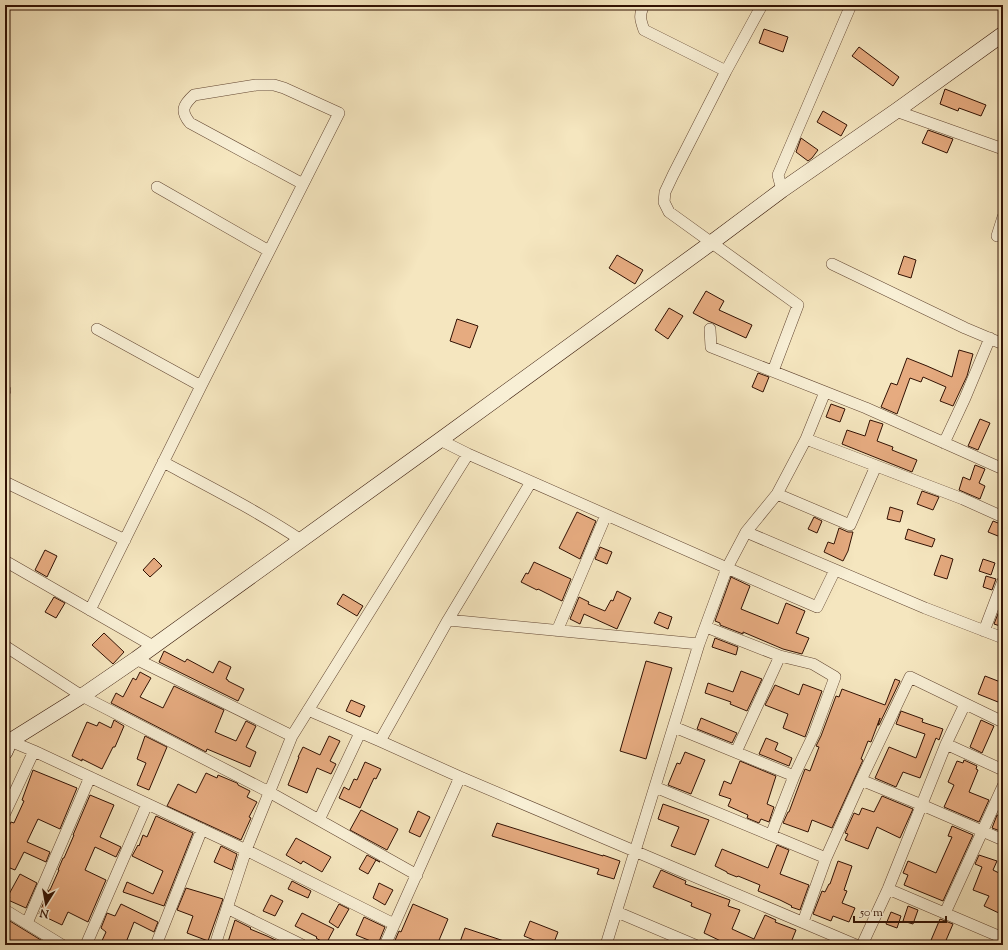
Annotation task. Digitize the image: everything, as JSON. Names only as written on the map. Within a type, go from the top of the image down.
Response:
[{"type":"main road","points":[[8,746],[136,659],[440,440],[782,190],[896,111],[1003,34]]},
{"type":"street","points":[[644,5],[640,20],[644,30],[726,71]]},
{"type":"street","points":[[762,5],[726,71],[665,192],[664,202],[669,212],[798,305],[773,372]]},
{"type":"street","points":[[782,190],[778,175],[851,5]]},
{"type":"street","points":[[90,610],[200,386],[303,184],[338,113],[284,88],[274,85],[256,85],[194,95],[187,102],[184,108],[184,116],[190,123],[303,184]]},
{"type":"street","points":[[896,111],[1003,149]]},
{"type":"street","points":[[157,187],[269,251]]},
{"type":"street","points":[[996,236],[1003,218]]},
{"type":"street","points":[[832,264],[965,328],[1003,344]]},
{"type":"street","points":[[97,329],[200,386]]},
{"type":"street","points":[[710,329],[711,347],[866,408],[1003,469]]},
{"type":"street","points":[[944,443],[990,338]]},
{"type":"street","points":[[606,945],[700,644],[727,568],[746,532],[777,494],[806,439],[825,392]]},
{"type":"street","points":[[806,439],[963,499],[1003,517]]},
{"type":"street","points":[[440,440],[468,454],[817,607],[834,570]]},
{"type":"street","points":[[215,945],[246,850],[292,736],[468,454]]},
{"type":"street","points":[[163,462],[278,524],[301,540]]},
{"type":"street","points":[[777,494],[850,525],[876,466]]},
{"type":"street","points":[[5,482],[125,540]]},
{"type":"street","points":[[380,741],[448,620],[532,482]]},
{"type":"street","points":[[557,631],[606,515]]},
{"type":"street","points":[[746,532],[925,608],[1003,638]]},
{"type":"street","points":[[5,561],[153,646]]},
{"type":"street","points":[[984,631],[1003,581]]},
{"type":"street","points":[[448,620],[700,644]]},
{"type":"street","points":[[706,627],[780,656],[813,664],[835,677],[814,734],[794,776],[770,835]]},
{"type":"street","points":[[5,646],[82,696],[269,792],[417,875]]},
{"type":"street","points":[[736,752],[780,656]]},
{"type":"street","points":[[136,659],[292,736]]},
{"type":"street","points":[[803,922],[826,858],[910,677],[1003,722]]},
{"type":"street","points":[[862,945],[888,889],[946,744],[965,704]]},
{"type":"street","points":[[308,710],[460,777],[856,945]]},
{"type":"street","points":[[674,727],[794,776]]},
{"type":"street","points":[[319,820],[360,733]]},
{"type":"street","points":[[946,744],[1003,770]]},
{"type":"street","points":[[8,746],[34,751],[246,850],[394,924]]},
{"type":"street","points":[[5,813],[34,751]]},
{"type":"street","points":[[27,923],[90,777]]},
{"type":"street","points":[[385,945],[460,777]]},
{"type":"street","points":[[861,780],[1003,840]]},
{"type":"street","points":[[945,913],[1003,786]]},
{"type":"street","points":[[656,787],[826,858]]},
{"type":"street","points":[[86,945],[147,804]]},
{"type":"street","points":[[156,945],[202,829]]},
{"type":"street","points":[[888,889],[1003,938]]},
{"type":"street","points":[[227,908],[302,945]]},
{"type":"street","points":[[5,910],[62,945]]},
{"type":"street","points":[[616,912],[695,945]]},
{"type":"building","points":[[764,29],[788,37],[783,52],[759,43]]},
{"type":"building","points":[[859,47],[899,77],[893,86],[852,56]]},
{"type":"building","points":[[945,89],[986,105],[981,116],[959,108],[958,111],[940,104]]},
{"type":"building","points":[[823,111],[847,125],[841,136],[817,122]]},
{"type":"building","points":[[928,130],[953,139],[947,153],[922,143]]},
{"type":"building","points":[[801,138],[818,150],[808,161],[796,152]]},
{"type":"building","points":[[617,255],[643,270],[635,284],[609,268]]},
{"type":"building","points":[[904,256],[916,260],[911,278],[898,274]]},
{"type":"building","points":[[706,291],[724,301],[719,310],[752,325],[746,338],[693,313]]},
{"type":"building","points":[[669,308],[683,316],[668,339],[655,330]]},
{"type":"building","points":[[457,319],[478,326],[470,348],[450,341]]},
{"type":"building","points":[[959,350],[973,354],[967,376],[953,406],[940,401],[946,387],[923,377],[921,382],[910,378],[897,414],[881,407],[891,383],[897,385],[907,358],[952,377]]},
{"type":"building","points":[[758,373],[769,377],[763,392],[752,387]]},
{"type":"building","points":[[831,404],[845,409],[840,422],[826,417]]},
{"type":"building","points":[[980,419],[990,423],[978,450],[968,446]]},
{"type":"building","points":[[870,420],[883,424],[877,441],[893,447],[892,450],[917,460],[912,472],[842,444],[847,430],[865,436]]},
{"type":"building","points":[[975,465],[985,469],[979,483],[985,486],[980,499],[959,490],[963,477],[970,480]]},
{"type":"building","points":[[922,491],[939,497],[933,510],[917,504]]},
{"type":"building","points":[[890,507],[903,511],[900,522],[887,519]]},
{"type":"building","points":[[577,512],[596,521],[580,559],[559,548]]},
{"type":"building","points":[[814,517],[822,521],[817,533],[808,529]]},
{"type":"building","points":[[993,521],[1003,525],[1003,538],[988,532]]},
{"type":"building","points":[[839,528],[848,532],[853,532],[848,551],[843,561],[824,552],[828,542],[834,544]]},
{"type":"building","points":[[908,529],[935,539],[932,547],[905,539]]},
{"type":"building","points":[[600,547],[612,552],[607,564],[595,559]]},
{"type":"building","points":[[45,550],[57,556],[47,577],[35,570]]},
{"type":"building","points":[[941,555],[953,559],[947,579],[934,575]]},
{"type":"building","points":[[154,558],[162,566],[150,577],[143,570]]},
{"type":"building","points":[[983,559],[995,563],[991,575],[979,571]]},
{"type":"building","points":[[534,562],[571,579],[562,601],[521,582],[526,573],[528,574]]},
{"type":"building","points":[[986,576],[996,579],[992,590],[983,587]]},
{"type":"building","points":[[731,577],[750,586],[741,609],[778,624],[786,603],[805,611],[796,633],[809,638],[802,654],[783,649],[743,632],[743,634],[720,625],[720,623],[715,621]]},
{"type":"building","points":[[617,591],[631,598],[617,629],[584,614],[580,624],[570,619],[579,597],[589,602],[588,604],[605,611],[611,600],[613,601]]},
{"type":"building","points":[[343,594],[363,606],[357,616],[337,604]]},
{"type":"building","points":[[54,597],[65,603],[56,618],[45,612]]},
{"type":"building","points":[[1003,601],[1003,627],[994,624]]},
{"type":"building","points":[[659,612],[672,617],[668,629],[654,623]]},
{"type":"building","points":[[104,633],[124,652],[113,664],[92,645]]},
{"type":"building","points":[[715,638],[738,647],[736,655],[712,647]]},
{"type":"building","points":[[164,651],[185,662],[187,659],[213,673],[219,661],[231,667],[226,679],[244,689],[238,701],[159,662]]},
{"type":"building","points":[[646,661],[672,668],[646,759],[620,751]]},
{"type":"building","points":[[741,671],[762,679],[747,711],[730,704],[731,702],[705,693],[708,683],[733,692]]},
{"type":"building","points":[[140,672],[151,678],[140,697],[163,708],[174,686],[224,710],[215,732],[236,741],[246,721],[256,726],[246,747],[256,752],[250,767],[207,749],[206,752],[111,703],[116,693],[123,697],[133,678],[136,680]]},
{"type":"building","points":[[985,676],[1003,683],[1003,704],[978,694]]},
{"type":"building","points":[[895,679],[900,681],[878,725],[880,718],[871,742],[868,741],[861,759],[863,760],[832,828],[812,820],[808,832],[783,823],[789,812],[805,769],[810,771],[819,747],[816,746],[836,696],[839,697],[842,689],[885,705]]},
{"type":"building","points":[[803,684],[822,691],[805,737],[783,728],[788,714],[765,705],[775,685],[799,695]]},
{"type":"building","points":[[351,700],[365,706],[360,717],[346,711]]},
{"type":"building","points":[[901,711],[923,719],[922,722],[943,729],[939,740],[936,738],[920,778],[903,772],[896,787],[875,778],[889,747],[916,758],[925,734],[896,724]]},
{"type":"building","points":[[701,718],[737,733],[732,743],[697,729]]},
{"type":"building","points":[[114,720],[124,726],[115,747],[113,747],[102,769],[82,759],[82,761],[72,756],[87,722],[97,726],[99,722],[111,728]]},
{"type":"building","points":[[981,720],[994,726],[982,753],[970,747]]},
{"type":"building","points":[[145,736],[167,747],[149,790],[137,785],[146,763],[137,759]]},
{"type":"building","points":[[329,736],[340,741],[330,761],[336,764],[331,774],[317,768],[307,793],[288,785],[303,747],[320,755]]},
{"type":"building","points":[[766,738],[778,743],[775,750],[792,758],[789,766],[759,754]]},
{"type":"building","points":[[685,752],[705,760],[691,794],[668,785],[677,763],[680,764]]},
{"type":"building","points":[[964,760],[977,766],[976,769],[978,770],[969,792],[989,800],[979,822],[944,807],[954,785],[948,782],[957,761],[963,763]]},
{"type":"building","points":[[740,761],[776,776],[767,804],[774,807],[769,822],[761,819],[759,823],[747,818],[748,815],[728,806],[731,799],[719,795],[724,781],[731,784]]},
{"type":"building","points":[[365,762],[381,769],[376,779],[374,778],[360,808],[339,798],[344,787],[349,790],[354,779],[357,780]]},
{"type":"building","points":[[33,770],[77,788],[60,829],[38,819],[27,842],[50,852],[46,862],[24,852],[15,870],[5,866],[5,834],[11,822],[14,823],[24,801],[22,800]]},
{"type":"building","points":[[206,773],[217,778],[218,775],[237,783],[250,791],[247,797],[257,802],[249,817],[251,818],[241,840],[167,806],[178,784],[196,793]]},
{"type":"building","points":[[90,795],[114,805],[100,837],[121,847],[116,857],[95,847],[85,870],[106,880],[88,922],[68,912],[62,925],[39,914]]},
{"type":"building","points":[[882,796],[913,809],[900,838],[877,827],[868,849],[845,840],[848,834],[845,833],[854,813],[859,815],[862,808],[874,812]]},
{"type":"building","points":[[663,804],[709,820],[695,855],[671,846],[679,827],[658,819]]},
{"type":"building","points":[[361,810],[398,829],[387,850],[350,830]]},
{"type":"building","points":[[418,811],[430,817],[420,837],[409,832]]},
{"type":"building","points":[[997,815],[1003,817],[1003,832],[992,828]]},
{"type":"building","points":[[156,816],[193,833],[164,906],[123,892],[127,882],[153,894],[163,871],[132,856],[138,845],[139,846],[143,835],[147,837]]},
{"type":"building","points":[[497,823],[620,861],[614,879],[597,874],[599,869],[492,836]]},
{"type":"building","points":[[952,826],[973,835],[943,901],[904,885],[908,875],[903,873],[908,861],[936,873],[952,837],[948,836]]},
{"type":"building","points":[[296,838],[331,857],[322,872],[303,861],[301,864],[286,855]]},
{"type":"building","points":[[777,845],[789,850],[780,874],[809,885],[800,910],[758,891],[760,885],[727,873],[715,866],[722,849],[768,868]]},
{"type":"building","points":[[221,846],[237,854],[232,870],[214,862]]},
{"type":"building","points":[[367,855],[380,862],[376,860],[368,874],[359,869]]},
{"type":"building","points":[[979,855],[997,861],[993,870],[1003,875],[1003,915],[984,906],[989,896],[973,890],[982,867],[975,864]]},
{"type":"building","points":[[838,861],[852,866],[844,890],[847,891],[842,903],[855,908],[849,922],[833,916],[831,921],[813,914],[822,891],[825,892],[830,884]]},
{"type":"building","points":[[661,870],[686,881],[685,884],[730,900],[728,906],[740,910],[732,929],[754,939],[765,915],[776,920],[775,922],[796,930],[790,945],[724,945],[725,943],[704,933],[711,914],[691,906],[692,903],[653,887]]},
{"type":"building","points":[[20,874],[37,883],[26,908],[8,900],[10,897],[8,896]]},
{"type":"building","points":[[292,881],[311,891],[308,898],[288,889]]},
{"type":"building","points":[[379,883],[393,890],[385,905],[373,898]]},
{"type":"building","points":[[186,888],[223,899],[208,941],[187,933],[193,916],[177,910]]},
{"type":"building","points":[[271,895],[283,901],[275,916],[263,911]]},
{"type":"building","points":[[121,904],[158,922],[154,932],[134,922],[125,945],[100,945],[106,932],[101,928],[107,913],[115,916]]},
{"type":"building","points":[[339,904],[349,909],[338,928],[329,922]]},
{"type":"building","points":[[413,904],[448,919],[437,945],[393,945],[399,931],[401,932]]},
{"type":"building","points":[[908,906],[918,910],[913,924],[903,921]]},
{"type":"building","points":[[891,912],[901,916],[897,928],[886,924]]},
{"type":"building","points":[[302,913],[334,929],[326,944],[316,938],[317,937],[295,926]]},
{"type":"building","points":[[364,917],[385,927],[378,944],[356,935]]},
{"type":"building","points":[[5,918],[49,945],[18,945],[5,938]]},
{"type":"building","points":[[940,919],[953,924],[944,945],[929,945]]},
{"type":"building","points":[[235,920],[251,928],[250,929],[286,945],[227,945]]},
{"type":"building","points":[[530,921],[558,932],[553,945],[546,945],[524,936]]},
{"type":"building","points":[[465,928],[510,943],[509,945],[468,945],[460,942]]}]
